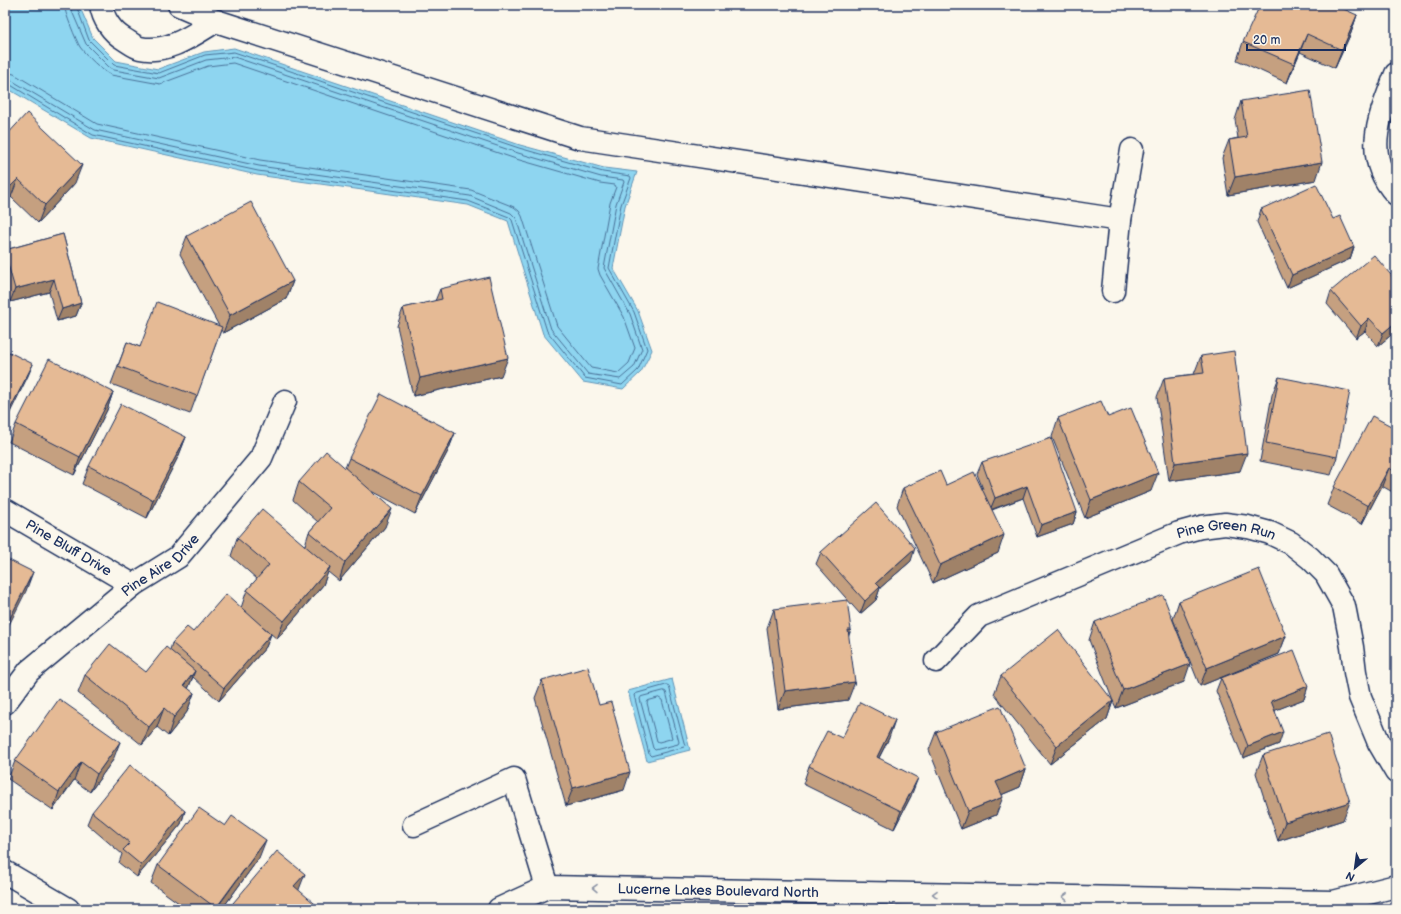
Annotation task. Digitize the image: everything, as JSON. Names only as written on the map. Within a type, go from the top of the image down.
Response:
[{"type":"street","points":[[101,5],[103,16],[118,36],[139,48],[161,49],[185,40],[216,21]]},
{"type":"street","points":[[179,5],[216,21],[580,138],[1120,220]]},
{"type":"street","points":[[1396,74],[1380,117],[1375,140],[1378,164],[1388,185],[1396,194]]},
{"type":"street","points":[[1113,291],[1120,220],[1132,150]]},
{"type":"street","name":"Pine Aire Drive","points":[[5,703],[29,671],[133,585],[178,557],[261,458],[285,401]]},
{"type":"street","name":"Pine Bluff Drive","points":[[5,510],[133,585]]},
{"type":"street","name":"Pine Green Run","points":[[936,661],[979,616],[1179,533],[1201,527],[1224,524],[1248,527],[1270,533],[1291,543],[1310,558],[1326,574],[1344,606],[1360,697],[1379,743],[1396,772]]},
{"type":"street","points":[[414,825],[514,779],[546,887]]},
{"type":"street","points":[[5,872],[68,909]]},
{"type":"street","name":"Lucerne Lakes Boulevard North","points":[[499,909],[546,887],[1333,902],[1396,886]]},
{"type":"water","points":[[5,5],[79,5],[93,38],[116,61],[158,69],[204,52],[234,48],[520,145],[604,168],[637,172],[625,206],[613,268],[638,311],[652,350],[641,372],[623,389],[583,382],[543,334],[508,221],[468,205],[257,175],[91,138],[5,87]]},
{"type":"water","points":[[672,679],[690,750],[647,761],[628,691]]},
{"type":"building","points":[[1260,5],[1335,5],[1357,15],[1342,50],[1307,34],[1294,64],[1243,42]]},
{"type":"building","points":[[1310,90],[1322,162],[1235,177],[1229,140],[1247,137],[1241,101]]},
{"type":"building","points":[[27,113],[82,165],[45,205],[18,179],[5,192],[5,137]]},
{"type":"building","points":[[1316,184],[1333,219],[1340,216],[1354,247],[1292,275],[1261,209]]},
{"type":"building","points":[[251,202],[293,281],[230,315],[187,236]]},
{"type":"building","points":[[63,234],[81,303],[62,309],[54,279],[15,289],[5,250]]},
{"type":"building","points":[[1374,255],[1396,281],[1396,322],[1383,333],[1369,318],[1361,326],[1331,291]]},
{"type":"building","points":[[489,277],[508,358],[420,378],[403,308],[442,299],[440,289]]},
{"type":"building","points":[[157,302],[222,327],[197,396],[118,366],[127,342],[140,347]]},
{"type":"building","points":[[5,350],[33,364],[5,419]]},
{"type":"building","points":[[1234,351],[1247,453],[1175,463],[1164,378],[1204,373],[1201,356]]},
{"type":"building","points":[[49,359],[113,392],[80,457],[16,424]]},
{"type":"building","points":[[1279,377],[1350,391],[1337,457],[1266,443]]},
{"type":"building","points":[[381,394],[455,433],[422,496],[349,458]]},
{"type":"building","points":[[1101,401],[1108,417],[1131,408],[1158,473],[1091,500],[1058,418]]},
{"type":"building","points":[[121,404],[186,437],[153,500],[89,466]]},
{"type":"building","points":[[1372,416],[1393,427],[1396,422],[1396,472],[1389,468],[1368,506],[1334,487]]},
{"type":"building","points":[[1051,438],[1077,512],[1041,525],[1027,486],[995,498],[982,462]]},
{"type":"building","points":[[326,451],[392,509],[345,562],[309,532],[330,508],[299,482]]},
{"type":"building","points":[[940,471],[946,485],[974,472],[1004,535],[940,565],[903,488]]},
{"type":"building","points":[[876,503],[915,548],[876,583],[880,587],[865,601],[821,552]]},
{"type":"building","points":[[262,509],[330,567],[284,621],[247,590],[269,565],[237,538]]},
{"type":"building","points":[[5,558],[33,572],[5,628]]},
{"type":"building","points":[[1259,569],[1286,636],[1207,668],[1179,601]]},
{"type":"building","points":[[226,594],[271,634],[224,688],[172,643],[187,627],[193,632]]},
{"type":"building","points":[[1163,595],[1190,664],[1123,690],[1095,622]]},
{"type":"building","points":[[847,600],[851,630],[848,630],[855,682],[785,691],[774,609]]},
{"type":"building","points":[[1058,630],[1113,701],[1057,746],[1001,676]]},
{"type":"building","points":[[110,644],[146,672],[166,647],[195,671],[184,685],[194,693],[174,717],[164,708],[149,727],[85,675]]},
{"type":"building","points":[[1294,650],[1308,686],[1271,701],[1283,732],[1248,746],[1221,678]]},
{"type":"building","points":[[588,667],[599,705],[611,702],[630,772],[573,788],[542,680]]},
{"type":"building","points":[[59,699],[120,742],[97,774],[81,762],[59,792],[15,761]]},
{"type":"building","points":[[860,702],[895,720],[877,757],[918,778],[901,811],[809,766],[827,731],[842,738]]},
{"type":"building","points":[[1000,706],[1026,769],[996,782],[1003,797],[968,811],[936,732]]},
{"type":"building","points":[[1328,734],[1350,802],[1285,822],[1263,755]]},
{"type":"building","points":[[130,765],[185,811],[141,865],[123,850],[130,843],[92,812]]},
{"type":"building","points":[[199,808],[225,826],[232,816],[266,840],[216,908],[158,865]]},
{"type":"building","points":[[277,851],[305,874],[294,886],[321,909],[228,909]]}]
